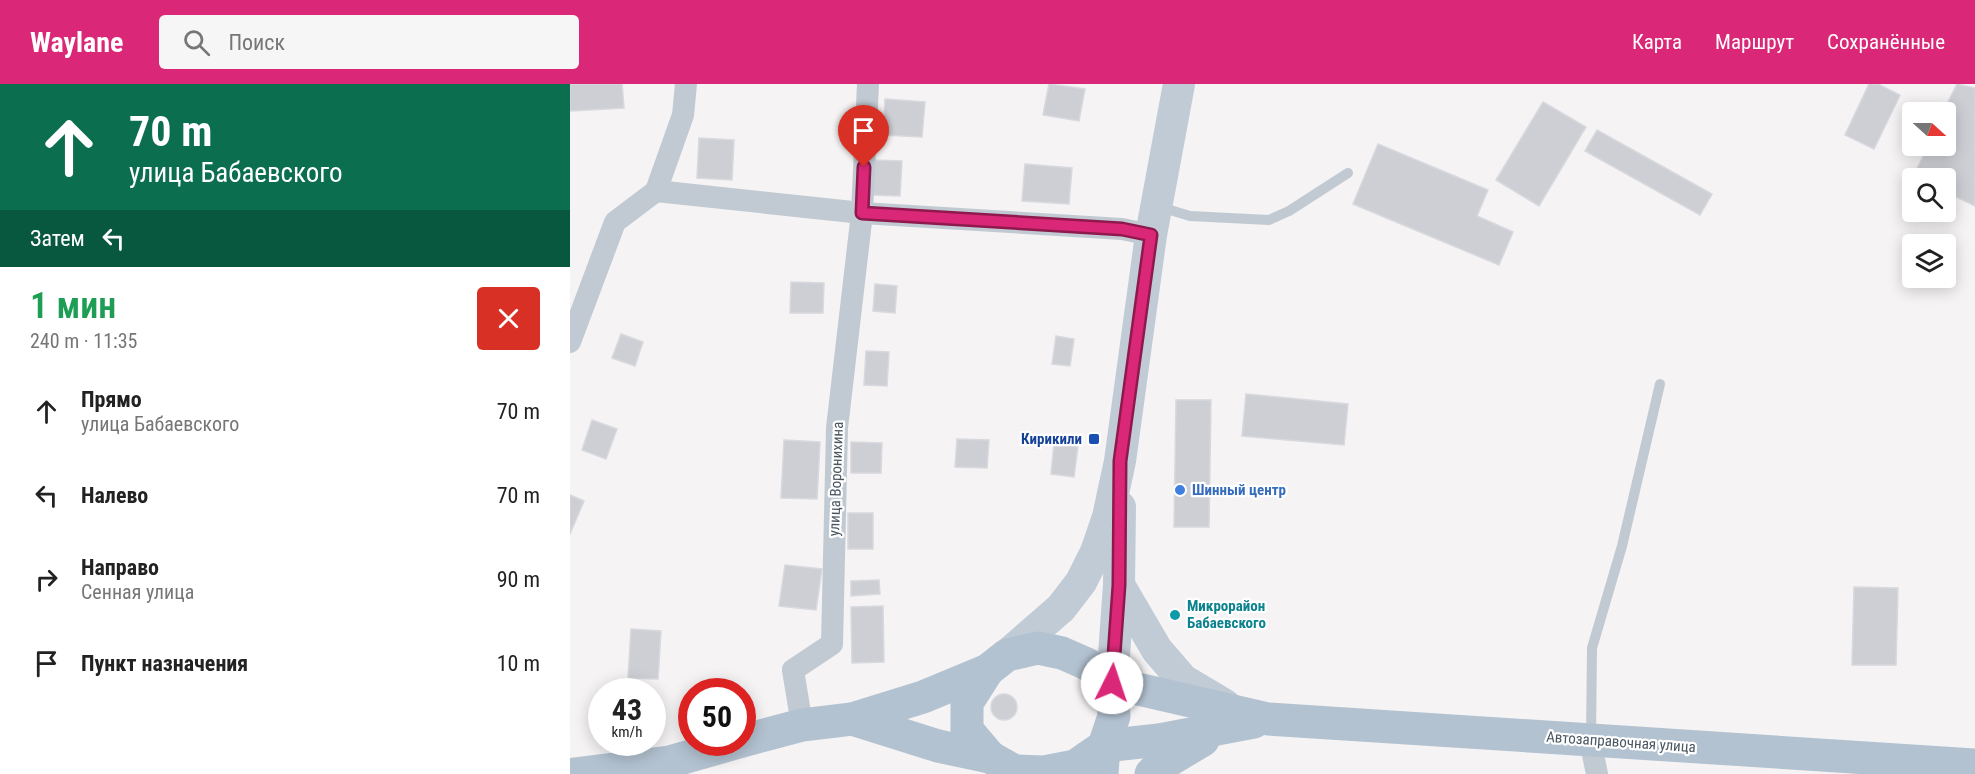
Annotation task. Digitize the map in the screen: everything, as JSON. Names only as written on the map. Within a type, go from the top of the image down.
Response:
[{"type":"main road","points":[[1008,768],[967,730],[967,703],[998,662],[1061,608],[1081,582],[1096,552],[1108,517],[1120,461],[1154,221],[1179,84]]},
{"type":"main road","points":[[1103,760],[1114,716],[1112,683],[1119,585],[1120,461]]},
{"type":"main road","points":[[1119,585],[1156,650],[1183,680],[1244,720]]},
{"type":"main road","points":[[756,738],[802,725],[852,719],[923,697],[998,662],[1038,648],[1062,652],[1087,664],[1112,683],[1244,720]]},
{"type":"main road","points":[[852,719],[1008,768],[1044,772],[1103,760],[1159,740],[1244,720]]},
{"type":"main road","points":[[1151,774],[1158,766],[1244,720]]},
{"type":"main road","name":"Автозаправочная улица","points":[[1244,720],[1975,765]]},
{"type":"main road","points":[[574,774],[669,768],[702,756]]},
{"type":"street","points":[[570,342],[580,298],[615,222],[656,191],[683,115],[687,84]]},
{"type":"street","points":[[862,213],[868,84]]},
{"type":"street","points":[[656,191],[862,213],[1122,229],[1154,221]]},
{"type":"street","name":"улица Воронихина","points":[[802,725],[793,670],[832,644],[837,428],[862,213]]},
{"type":"street","points":[[1590,740],[1597,774]]},
{"type":"lane","points":[[1154,221],[1190,216],[1269,220],[1289,211],[1348,173]]},
{"type":"lane","points":[[1590,740],[1592,648],[1622,546],[1660,384]]},
{"type":"building","points":[[570,84],[622,84],[624,108],[570,111]]},
{"type":"building","points":[[1049,84],[1085,89],[1079,121],[1043,115]]},
{"type":"building","points":[[1869,84],[1878,84],[1900,95],[1874,149],[1845,135]]},
{"type":"building","points":[[1957,84],[1975,88],[1975,206],[1956,197],[1956,168],[1917,168],[1923,156],[1956,156],[1956,102],[1948,102]]},
{"type":"building","points":[[885,99],[925,102],[922,137],[883,135]]},
{"type":"building","points":[[1543,102],[1586,127],[1539,206],[1496,180]]},
{"type":"building","points":[[1597,130],[1712,194],[1700,215],[1585,151]]},
{"type":"building","points":[[699,138],[734,140],[732,180],[697,178]]},
{"type":"building","points":[[1378,144],[1488,190],[1477,216],[1513,232],[1499,265],[1353,204]]},
{"type":"building","points":[[872,160],[902,161],[900,196],[870,195]]},
{"type":"building","points":[[1025,164],[1072,168],[1069,204],[1022,201]]},
{"type":"building","points":[[791,282],[824,283],[823,313],[790,313]]},
{"type":"building","points":[[875,284],[897,286],[895,313],[873,311]]},
{"type":"building","points":[[621,334],[643,342],[635,366],[612,358]]},
{"type":"building","points":[[1056,336],[1074,339],[1070,366],[1052,364]]},
{"type":"building","points":[[866,351],[889,352],[887,386],[864,385]]},
{"type":"building","points":[[1246,394],[1348,404],[1344,445],[1242,436]]},
{"type":"building","points":[[1176,400],[1211,400],[1209,527],[1174,527]]},
{"type":"building","points":[[592,420],[617,429],[606,459],[582,450]]},
{"type":"building","points":[[957,439],[989,440],[987,468],[955,467]]},
{"type":"building","points":[[784,440],[820,442],[817,499],[781,498]]},
{"type":"building","points":[[851,442],[882,443],[881,473],[851,473]]},
{"type":"building","points":[[1054,444],[1078,446],[1074,477],[1051,474]]},
{"type":"building","points":[[570,495],[584,501],[570,534]]},
{"type":"building","points":[[848,513],[873,513],[873,549],[848,549]]},
{"type":"building","points":[[785,565],[822,569],[816,610],[779,606]]},
{"type":"building","points":[[879,580],[880,594],[851,596],[851,581]]},
{"type":"building","points":[[1854,587],[1898,588],[1896,665],[1852,665]]},
{"type":"building","points":[[883,606],[884,662],[852,663],[851,607]]},
{"type":"building","points":[[631,629],[661,631],[658,678],[628,678]]},
{"type":"building","points":[[1004,694],[1013,698],[1017,707],[1013,716],[1004,720],[995,716],[991,707],[995,698]]},
{"type":"place","name":"Кирикили","points":[[1094,439]]},
{"type":"place","name":"Шинный центр","points":[[1180,490]]},
{"type":"place","name":"Микрорайон Бабаевского","points":[[1175,615]]},
{"type":"route","points":[[864,167],[862,213],[1122,229],[1151,235],[1120,461],[1119,585],[1112,683]]}]
